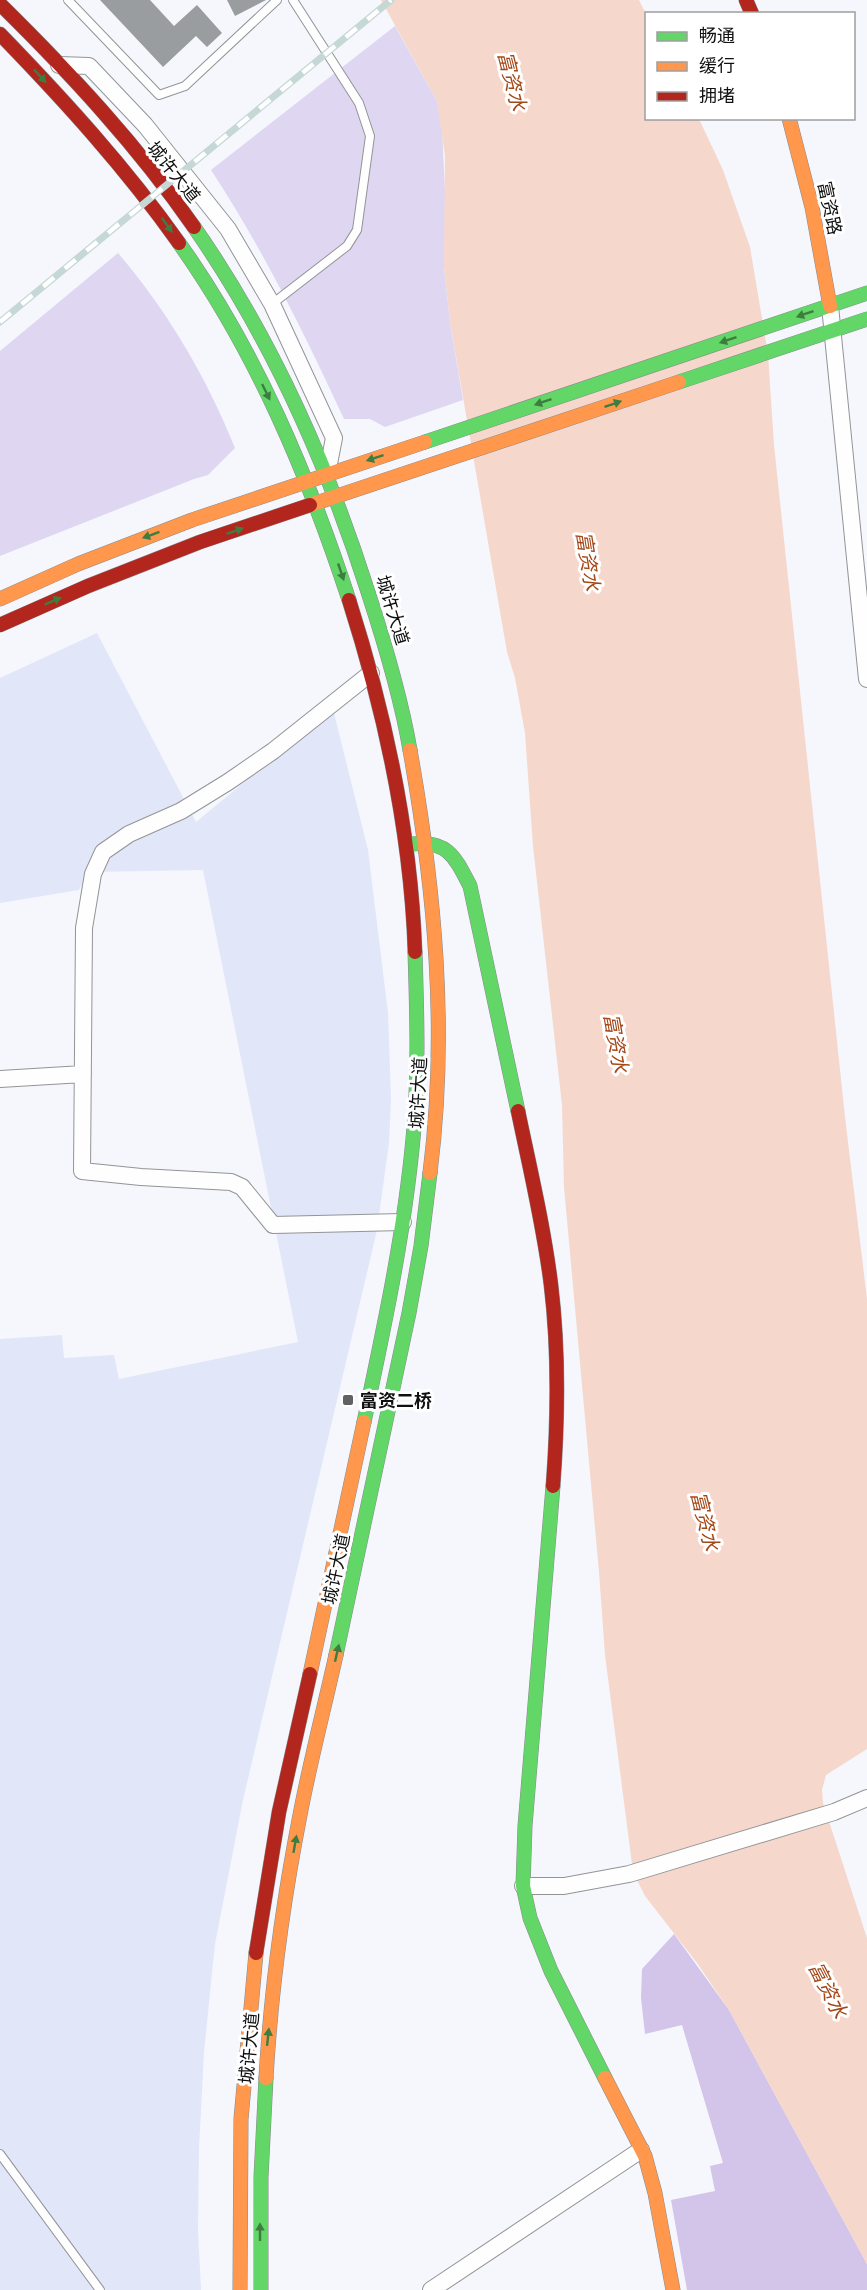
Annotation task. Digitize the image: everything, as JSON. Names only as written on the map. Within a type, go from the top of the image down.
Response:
[{"type":"main road","name":"城许大道","points":[[1,8],[59,65],[160,181],[207,245],[255,322],[302,417],[327,474],[368,585],[403,706],[426,841],[436,932],[438,1046],[437,1101],[428,1199],[415,1285],[341,1636],[308,1773],[283,1916],[273,1988],[262,2101],[261,2290]]},
{"type":"main road","name":"城许大道","points":[[0,34],[97,139],[143,194],[189,256],[251,362],[307,481],[347,592],[382,711],[406,845],[414,933],[417,1046],[411,1154],[393,1281],[322,1620],[287,1768],[261,1912],[251,1985],[241,2100],[238,2169],[240,2290]]},
{"type":"main road","name":"富资路","points":[[790,120],[812,207],[830,306]]},
{"type":"main road","points":[[0,599],[135,541],[327,474],[867,293]]},
{"type":"main road","points":[[0,625],[144,563],[867,319]]},
{"type":"main road","points":[[406,845],[426,841],[451,852],[470,886],[537,1202],[551,1284],[556,1377],[554,1471],[525,1826],[523,1886],[530,1918],[550,1971],[641,2150],[656,2193],[673,2290]]},
{"type":"street","points":[[59,65],[89,66],[145,125],[228,229],[272,304],[334,438],[327,474]]},
{"type":"street","points":[[830,306],[867,679]]},
{"type":"street","points":[[371,673],[273,750],[228,782],[181,812],[129,834],[103,852],[93,874],[84,928],[82,1171],[231,1182],[242,1187],[273,1225],[403,1222]]},
{"type":"street","points":[[0,1079],[83,1074]]},
{"type":"street","points":[[523,1886],[564,1886],[629,1874],[834,1812],[867,1798]]},
{"type":"street","points":[[431,2290],[641,2150]]},
{"type":"lane","points":[[68,0],[159,95],[185,86],[277,0]]},
{"type":"lane","points":[[272,304],[347,246],[357,230],[370,136],[359,103],[293,0]]},
{"type":"lane","points":[[0,2154],[100,2290]]},
{"type":"shaded area","points":[[395,26],[437,101],[442,128],[446,212],[444,267],[450,322],[463,400],[385,427],[370,419],[344,419],[282,292],[211,170]]},
{"type":"shaded area","points":[[118,253],[153,298],[184,346],[212,395],[235,448],[208,475],[0,556],[0,351]]},
{"type":"shaded area","points":[[97,633],[196,822],[333,709],[368,850],[388,1013],[391,1099],[389,1143],[377,1230],[243,1800],[215,1944],[204,2052],[199,2148],[198,2231],[201,2290],[0,2290],[0,1339],[62,1335],[64,1358],[114,1355],[119,1379],[298,1342],[203,870],[88,872],[79,890],[0,903],[0,678]]},
{"type":"shaded area","points":[[674,1934],[729,2010],[867,2264],[867,2290],[687,2290],[671,2200],[715,2191],[710,2166],[723,2163],[682,2025],[645,2034],[641,1998],[642,1969]]},
{"type":"water","name":"富资水","points":[[381,0],[639,0],[645,12],[645,120],[699,120],[723,170],[750,247],[768,354],[774,445],[845,1117],[867,1299],[867,1749],[826,1775],[822,1790],[823,1803],[867,1938],[867,2264],[729,2010],[697,1963],[645,1896],[633,1872],[605,1655],[564,1187],[562,1105],[533,846],[525,733],[515,678],[507,652],[450,322],[444,267],[445,156],[437,101]]},
{"type":"building","points":[[100,0],[150,0],[174,26],[197,5],[222,33],[207,47],[196,36],[163,67]]},
{"type":"building","points":[[227,0],[266,0],[235,16]]},
{"type":"railway","points":[[0,322],[391,0]]},
{"type":"traffic: fast","points":[[194,227],[248,313],[273,358],[315,449],[352,544],[374,612],[397,690],[410,750]]},
{"type":"traffic: fast","points":[[179,243],[207,284],[232,327],[278,415],[316,507],[349,600]]},
{"type":"traffic: fast","points":[[425,442],[867,293]]},
{"type":"traffic: fast","points":[[679,382],[867,319]]},
{"type":"traffic: fast","points":[[412,844],[434,845],[449,853],[455,859],[470,886],[518,1111]]},
{"type":"traffic: fast","points":[[364,1422],[393,1281],[409,1175],[417,1069],[415,952]]},
{"type":"traffic: fast","points":[[336,1655],[409,1313],[421,1246],[430,1173]]},
{"type":"traffic: fast","points":[[553,1486],[525,1826],[523,1886],[530,1918],[551,1971],[605,2078]]},
{"type":"traffic: fast","points":[[261,2290],[261,2177],[266,2078]]},
{"type":"traffic: slow","points":[[790,120],[812,207],[830,306]]},
{"type":"traffic: slow","points":[[310,505],[679,382]]},
{"type":"traffic: slow","points":[[0,599],[78,564],[192,520],[425,442]]},
{"type":"traffic: slow","points":[[410,750],[426,855],[436,961],[438,1066],[430,1173]]},
{"type":"traffic: slow","points":[[310,1674],[364,1422]]},
{"type":"traffic: slow","points":[[266,2078],[274,1979],[288,1880],[304,1795],[336,1655]]},
{"type":"traffic: slow","points":[[240,2290],[241,2119],[256,1953]]},
{"type":"traffic: slow","points":[[605,2078],[645,2156],[655,2193],[673,2290]]},
{"type":"traffic: jam","points":[[746,0],[751,12]]},
{"type":"traffic: jam","points":[[0,4],[102,111],[150,168],[194,227]]},
{"type":"traffic: jam","points":[[0,34],[94,135],[179,243]]},
{"type":"traffic: jam","points":[[0,625],[88,586],[200,542],[310,505]]},
{"type":"traffic: jam","points":[[349,600],[374,686],[394,774],[408,863],[415,952]]},
{"type":"traffic: jam","points":[[518,1111],[545,1242],[554,1310],[557,1386],[553,1486]]},
{"type":"traffic: jam","points":[[256,1953],[279,1812],[310,1674]]},
{"type":"place","name":"富资二桥","points":[[348,1400]]}]
